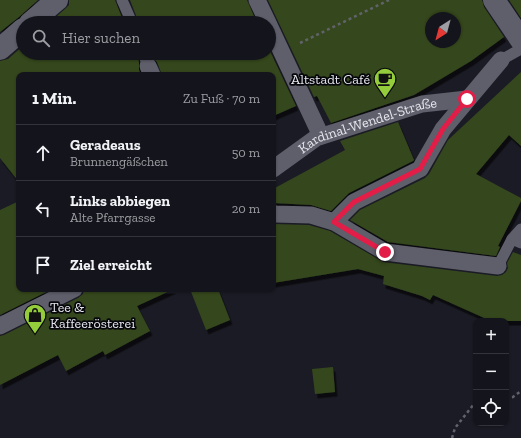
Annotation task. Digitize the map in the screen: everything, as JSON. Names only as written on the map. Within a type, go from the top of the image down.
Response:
[{"type":"street","points":[[38,16],[56,0]]},
{"type":"street","points":[[257,0],[265,16]]},
{"type":"street","points":[[494,0],[521,40]]},
{"type":"street","points":[[0,49],[16,35]]},
{"type":"street","points":[[276,39],[321,136]]},
{"type":"street","points":[[334,222],[354,202],[420,169],[443,129],[501,60]]},
{"type":"street","name":"Kardinal-Wendel-Straße","points":[[276,167],[321,136],[422,104],[467,99]]},
{"type":"street","points":[[276,214],[311,215],[334,222],[385,252],[498,266]]},
{"type":"street","points":[[0,326],[68,292]]},
{"type":"lane","points":[[122,0],[129,16]]},
{"type":"lane","points":[[501,60],[521,49]]},
{"type":"lane","points":[[498,266],[516,241],[521,229]]},
{"type":"path","points":[[282,52],[389,0]]},
{"type":"path","points":[[509,398],[513,397],[521,391]]},
{"type":"path","points":[[452,438],[455,428],[473,405]]},
{"type":"building","points":[[0,0],[38,0],[20,16],[16,16],[16,19],[0,32]]},
{"type":"building","points":[[69,0],[115,0],[121,16],[57,16],[69,5]]},
{"type":"building","points":[[130,0],[247,0],[254,16],[136,16]]},
{"type":"building","points":[[268,0],[482,0],[484,7],[504,37],[471,61],[414,95],[331,123],[317,96],[314,97]]},
{"type":"building","points":[[509,0],[521,0],[521,18]]},
{"type":"building","points":[[16,52],[16,60],[138,60],[140,72],[16,72],[16,178],[0,158],[0,61],[8,59]]},
{"type":"building","points":[[155,60],[274,60],[296,106],[276,115],[276,72],[161,72]]},
{"type":"building","points":[[521,72],[521,146],[509,135],[476,174],[521,198],[521,201],[498,246],[500,247],[496,256],[388,242],[350,220],[360,210],[425,178],[429,174],[448,140]]},
{"type":"building","points":[[398,122],[414,160],[349,193],[331,211],[311,205],[276,203],[276,187],[345,150],[340,141]]},
{"type":"building","points":[[16,202],[16,292],[46,292],[0,315],[0,210]]},
{"type":"building","points":[[276,224],[309,225],[330,231],[383,262],[497,276],[506,272],[508,268],[507,263],[513,252],[521,255],[521,321],[509,321],[509,318],[484,318],[433,295],[430,300],[422,296],[383,284],[384,276],[358,269],[276,283]]},
{"type":"building","points":[[83,292],[167,292],[137,306],[150,331],[105,355],[103,351],[66,371],[58,355],[0,385],[0,336],[78,298]]},
{"type":"building","points":[[191,292],[219,292],[230,320],[206,330]]},
{"type":"building","points":[[333,367],[335,392],[315,394],[312,369]]},
{"type":"place","name":"Altstadt Café","points":[[385,98]]},
{"type":"place","name":"Tee & Kaffeerösterei","points":[[35,334]]},
{"type":"route","points":[[385,252],[334,222],[354,202],[420,169],[443,129],[467,99]]}]
